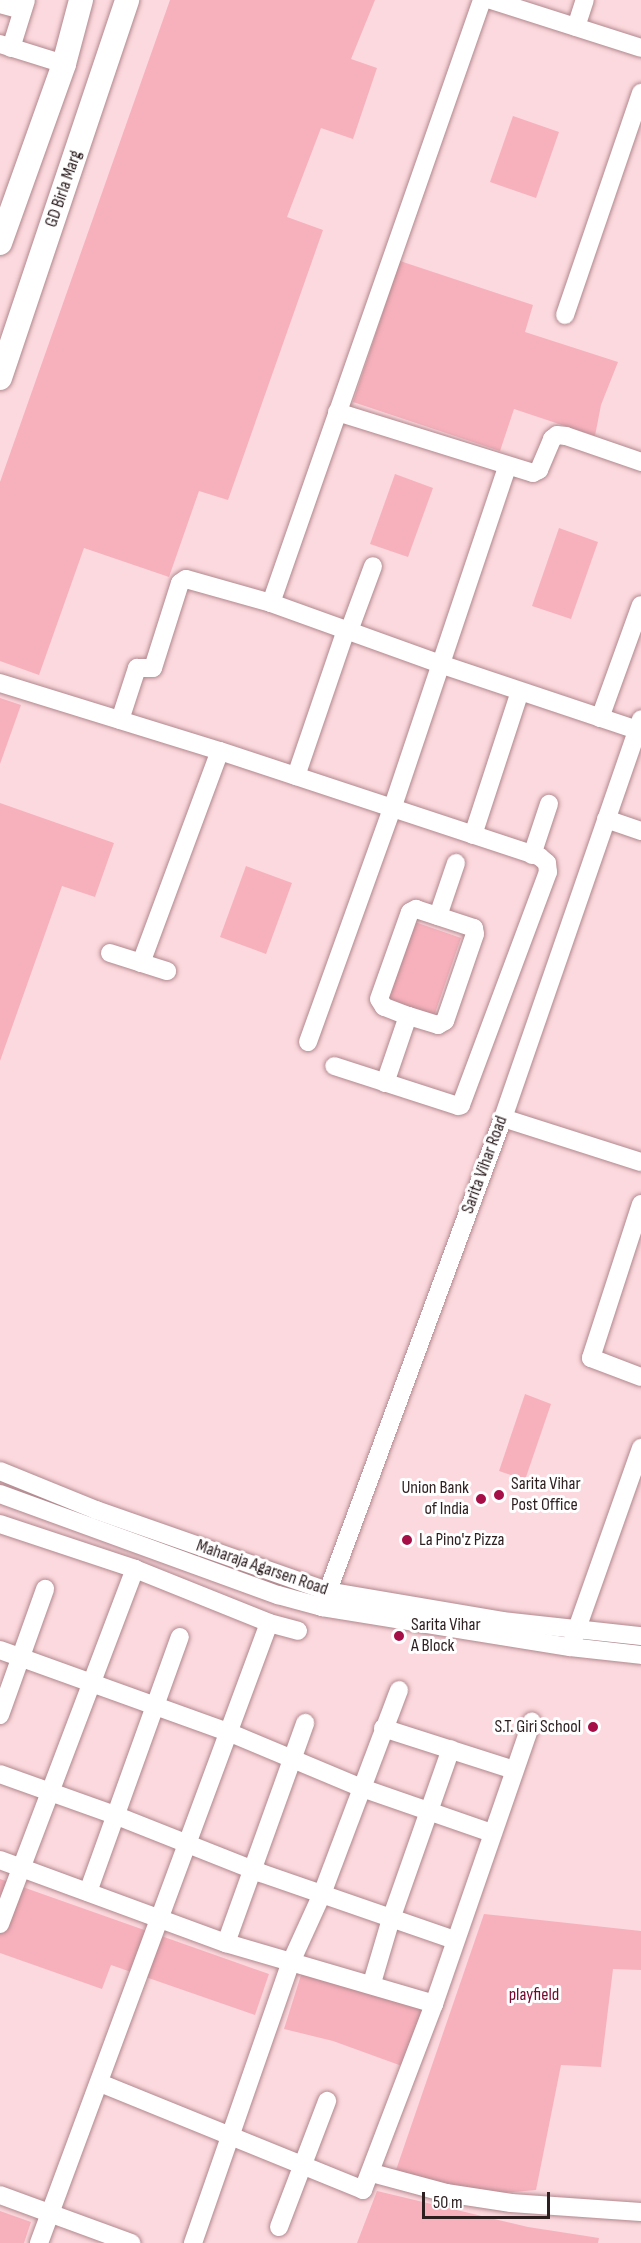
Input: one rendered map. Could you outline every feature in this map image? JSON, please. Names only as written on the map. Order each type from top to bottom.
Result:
[{"type":"main road","points":[[0,243],[64,64],[81,0]]},
{"type":"main road","name":"GD Birla Marg","points":[[0,378],[128,0]]},
{"type":"main road","points":[[0,336],[16,288],[41,256]]},
{"type":"street","points":[[271,603],[482,0]]},
{"type":"street","points":[[491,0],[641,48]]},
{"type":"street","points":[[576,27],[585,0]]},
{"type":"street","points":[[0,4],[24,5],[6,46],[64,64]]},
{"type":"street","points":[[565,315],[641,93]]},
{"type":"street","points":[[337,412],[507,467],[533,473],[539,470],[552,439],[557,435],[566,436],[641,462]]},
{"type":"street","points":[[308,1042],[392,809],[507,467]]},
{"type":"street","points":[[296,776],[373,566]]},
{"type":"street","points":[[120,720],[137,668],[153,668],[183,580],[192,579],[271,603],[440,664],[600,718],[639,725]]},
{"type":"street","points":[[600,718],[641,605]]},
{"type":"street","points":[[0,683],[296,776],[532,855],[547,863],[548,872],[464,1102],[458,1106],[334,1066]]},
{"type":"street","points":[[473,836],[520,691]]},
{"type":"street","name":"Sarita Vihar Road","points":[[324,1599],[503,1118],[639,725]]},
{"type":"street","points":[[141,963],[220,751]]},
{"type":"street","points":[[532,855],[549,804]]},
{"type":"street","points":[[606,819],[641,831]]},
{"type":"street","points":[[438,916],[456,863]]},
{"type":"street","points":[[416,909],[474,928],[476,934],[445,1021],[438,1025],[408,1016],[384,1007],[381,1004],[380,995],[410,912],[416,909]]},
{"type":"street","points":[[110,953],[167,971]]},
{"type":"street","points":[[385,1083],[408,1016]]},
{"type":"street","points":[[503,1118],[641,1162]]},
{"type":"street","points":[[641,1204],[591,1358],[641,1377]]},
{"type":"street","points":[[570,1647],[641,1448]]},
{"type":"street","name":"Maharaja Agarsen Road","points":[[2,1477],[96,1510],[324,1599],[570,1647],[641,1655]]},
{"type":"street","name":"Maharaja Agarsen Road","points":[[0,1494],[278,1595],[641,1636]]},
{"type":"street","points":[[0,1524],[135,1569],[269,1623],[298,1631]]},
{"type":"street","points":[[0,1924],[135,1569]]},
{"type":"street","points":[[0,1714],[45,1589]]},
{"type":"street","points":[[39,2243],[269,1623]]},
{"type":"street","points":[[88,1892],[180,1637]]},
{"type":"street","points":[[0,1650],[92,1685],[157,1705],[362,1788],[492,1833]]},
{"type":"street","points":[[193,2243],[291,1962],[322,1894],[399,1690]]},
{"type":"street","points":[[100,2083],[363,2190],[372,2173],[434,2004],[454,1940],[532,1721]]},
{"type":"street","points":[[226,1943],[305,1724]]},
{"type":"street","points":[[383,1728],[514,1770]]},
{"type":"street","points":[[372,1983],[391,1919],[451,1749]]},
{"type":"street","points":[[0,1774],[117,1816],[252,1869],[454,1940]]},
{"type":"street","points":[[0,1860],[226,1943],[372,1983],[434,2004]]},
{"type":"street","points":[[279,2227],[327,2101]]},
{"type":"street","points":[[372,2173],[446,2193],[511,2203],[641,2212]]},
{"type":"street","points":[[0,2195],[131,2243]]},
{"type":"green space","points":[[170,0],[375,0],[351,59],[377,68],[353,139],[321,128],[287,217],[323,230],[228,500],[199,491],[169,577],[84,548],[39,675],[0,661],[0,482]]},
{"type":"green space","points":[[513,116],[559,132],[536,198],[490,182]]},
{"type":"green space","points":[[400,261],[533,305],[525,332],[618,362],[601,405],[595,436],[514,409],[500,451],[353,402]]},
{"type":"green space","points":[[395,474],[433,488],[408,557],[370,544]]},
{"type":"green space","points":[[559,528],[598,542],[571,619],[532,606]]},
{"type":"green space","points":[[0,698],[21,705],[0,764]]},
{"type":"green space","points":[[0,803],[114,843],[95,897],[62,886],[0,1061]]},
{"type":"green space","points":[[246,866],[292,883],[266,954],[220,937]]},
{"type":"green space","points":[[415,922],[461,938],[434,1016],[388,1000]]},
{"type":"green space","points":[[525,1394],[551,1404],[525,1480],[499,1471]]},
{"type":"green space","points":[[0,1879],[269,1974],[255,2015],[111,1965],[102,1989],[0,1953]]},
{"type":"green space","name":"playfield","points":[[484,1914],[641,1931],[641,1970],[613,1969],[601,2067],[561,2065],[536,2190],[491,2194],[418,2178],[396,2170]]},
{"type":"green space","points":[[302,1972],[424,2009],[402,2066],[333,2041],[284,2029]]},
{"type":"green space","points":[[377,2191],[528,2227],[599,2238],[598,2243],[357,2243]]},
{"type":"green space","points":[[0,2211],[31,2222],[24,2243],[0,2243]]},
{"type":"place","name":"Sarita Vihar Post Office","points":[[499,1495]]},
{"type":"place","name":"Union Bank of India","points":[[481,1499]]},
{"type":"place","name":"La Pino'z Pizza","points":[[407,1540]]},
{"type":"place","name":"Sarita Vihar A Block","points":[[399,1636]]},
{"type":"place","name":"S.T. Giri School","points":[[593,1727]]}]
